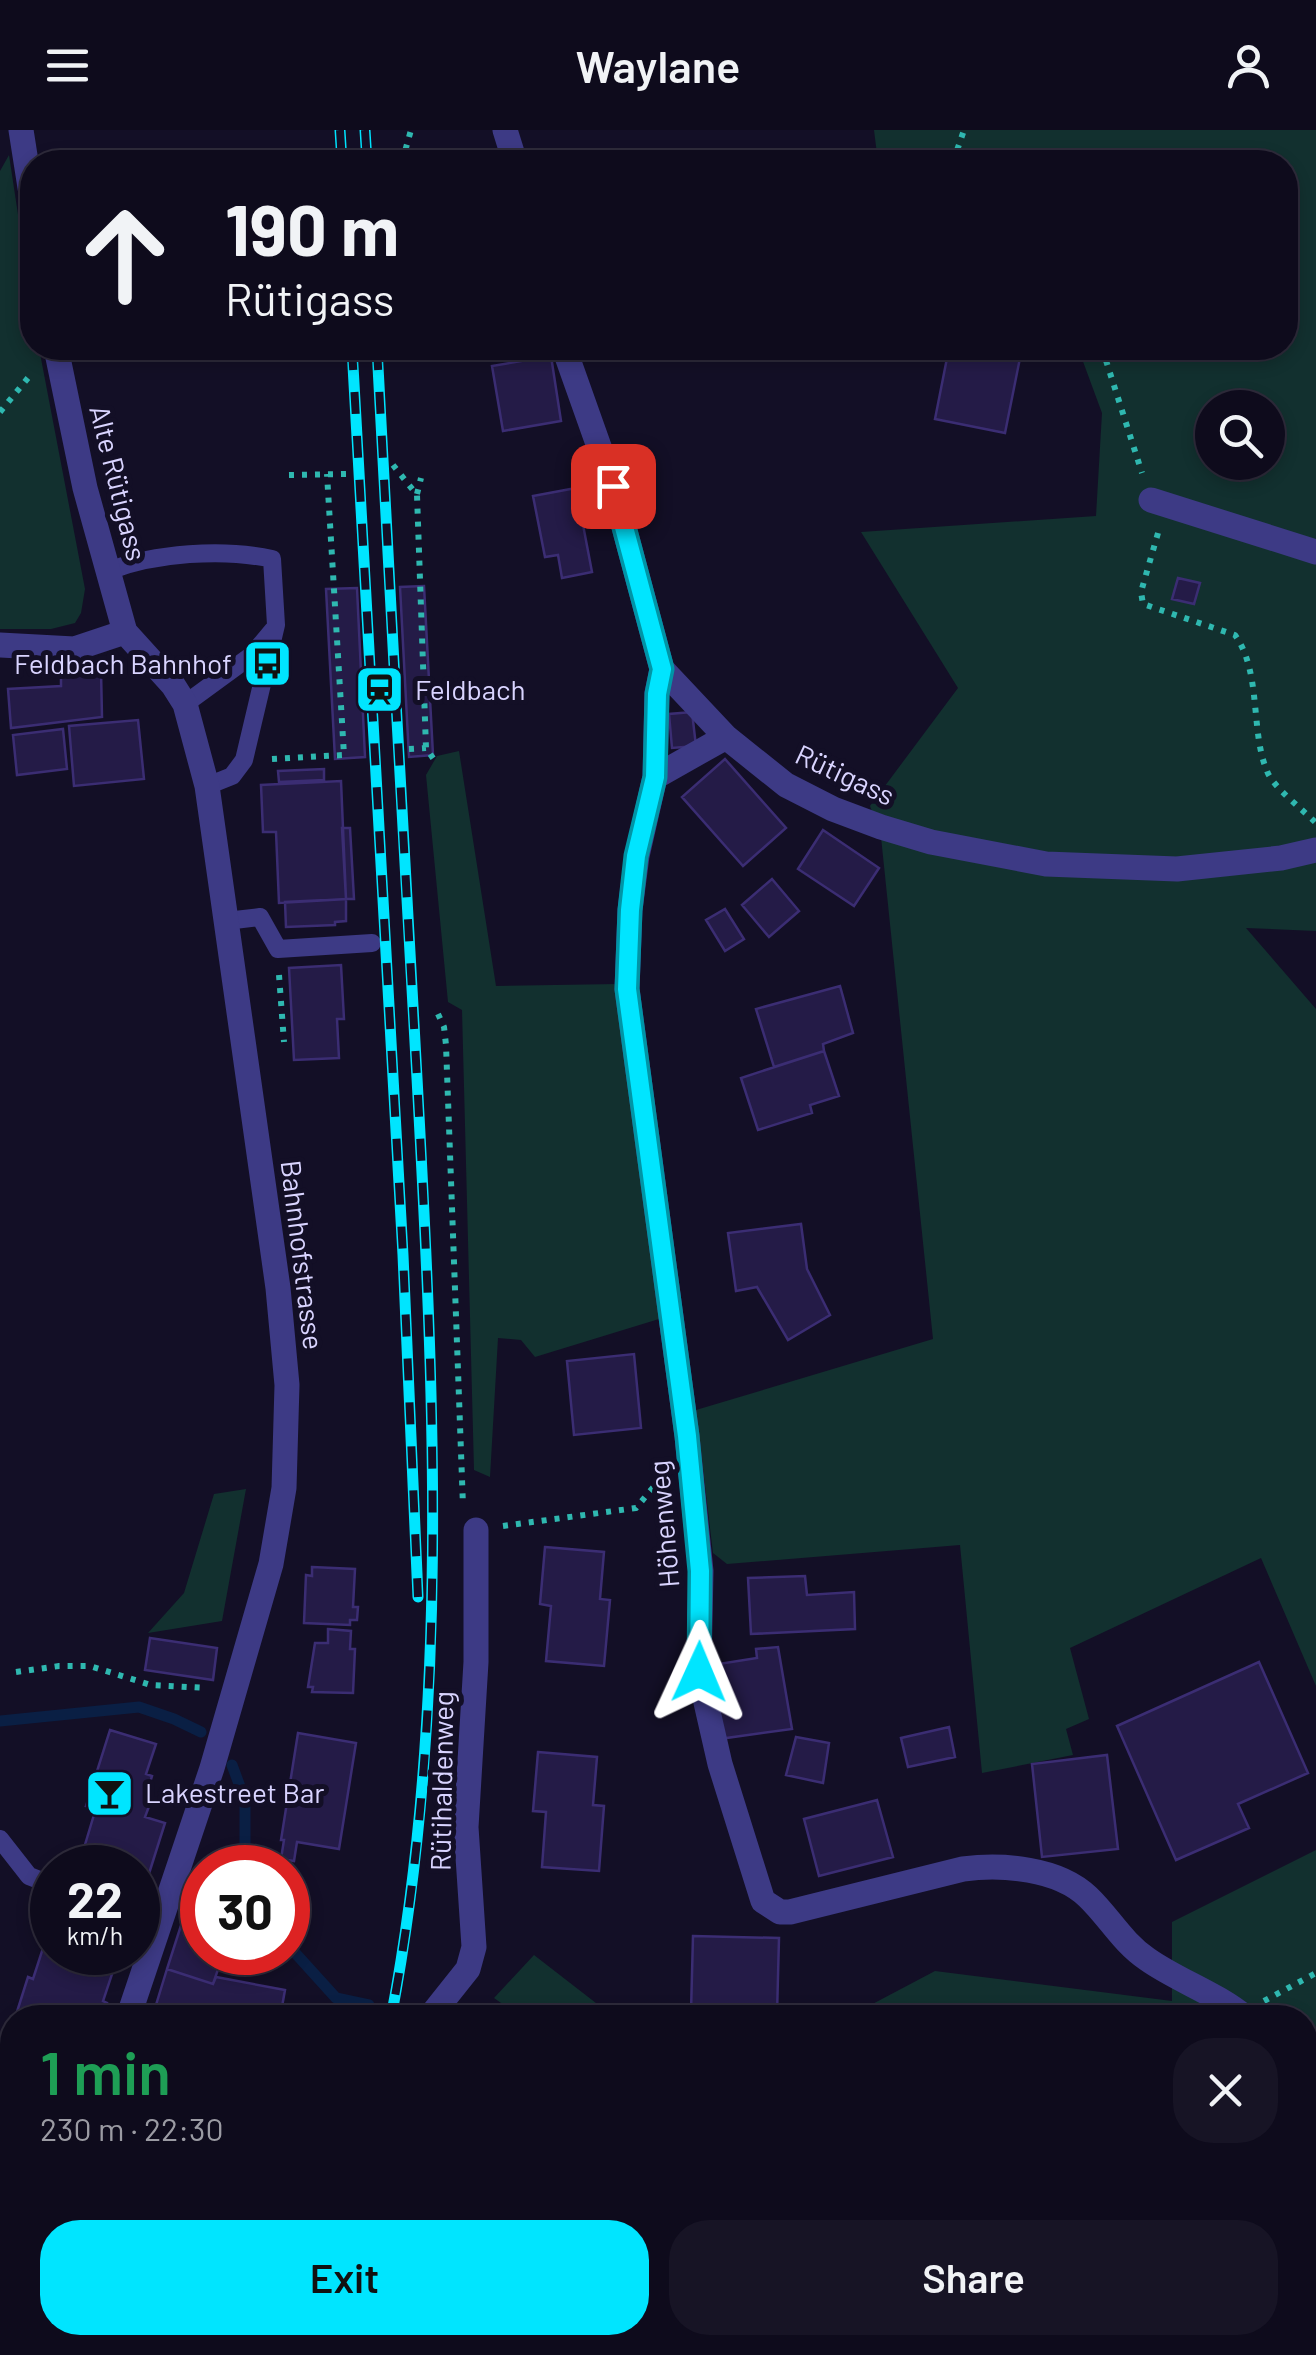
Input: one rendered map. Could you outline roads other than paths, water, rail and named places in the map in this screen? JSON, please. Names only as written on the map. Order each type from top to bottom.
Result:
[{"type":"street","name":"Alte Rütigass","points":[[50,360],[125,632]]},
{"type":"street","name":"Rütigass","points":[[568,360],[613,486],[662,669],[726,737],[786,785],[834,809],[932,842],[1046,864],[1177,870],[1316,850]]},
{"type":"street","points":[[1151,500],[1316,552]]},
{"type":"street","points":[[0,645],[74,649],[125,632]]},
{"type":"street","name":"Bahnhofstrasse","points":[[125,632],[166,677],[184,704],[207,786],[278,1288],[287,1385],[284,1488],[271,1564],[212,1768],[160,1889]]},
{"type":"street","name":"Höhenweg","points":[[662,669],[657,694],[655,777],[636,856],[630,910],[627,989],[687,1436],[700,1571],[699,1672],[720,1764],[763,1901],[776,1910],[790,1912],[976,1868],[1050,1876],[1088,1896],[1143,1956],[1237,2005]]},
{"type":"street","points":[[655,777],[726,737]]},
{"type":"street","name":"Rütihaldenweg","points":[[439,2005],[468,1969],[474,1947],[466,1809],[476,1662],[476,1530]]},
{"type":"street","name":"Bahnhofstrasse","points":[[131,2005],[137,1975]]},
{"type":"lane","points":[[108,571],[154,558],[249,554],[272,559],[276,625],[244,760],[232,776],[207,786]]},
{"type":"lane","points":[[184,704],[252,656],[276,625]]},
{"type":"lane","points":[[226,921],[260,917],[278,949],[372,943]]},
{"type":"lane","points":[[0,1839],[30,1876]]},
{"type":"waterway","name":"Feldbach","points":[[0,1721],[139,1707],[201,1732]]},
{"type":"waterway","name":"Feldbach","points":[[232,1765],[245,1800],[245,1845]]},
{"type":"waterway","name":"Feldbach","points":[[310,1969],[336,1998],[369,2005]]},
{"type":"railway","points":[[340,130],[341,150]]},
{"type":"railway","points":[[365,130],[366,150]]},
{"type":"railway","points":[[353,360],[403,1255],[418,1597]]},
{"type":"railway","points":[[378,360],[432,1431],[430,1667],[410,1901],[393,2005]]},
{"type":"place","name":"Feldbach Bahnhof","points":[[267,664]]},
{"type":"place","name":"Feldbach","points":[[380,690]]},
{"type":"place","name":"Lakestreet Bar","points":[[110,1793]]}]
